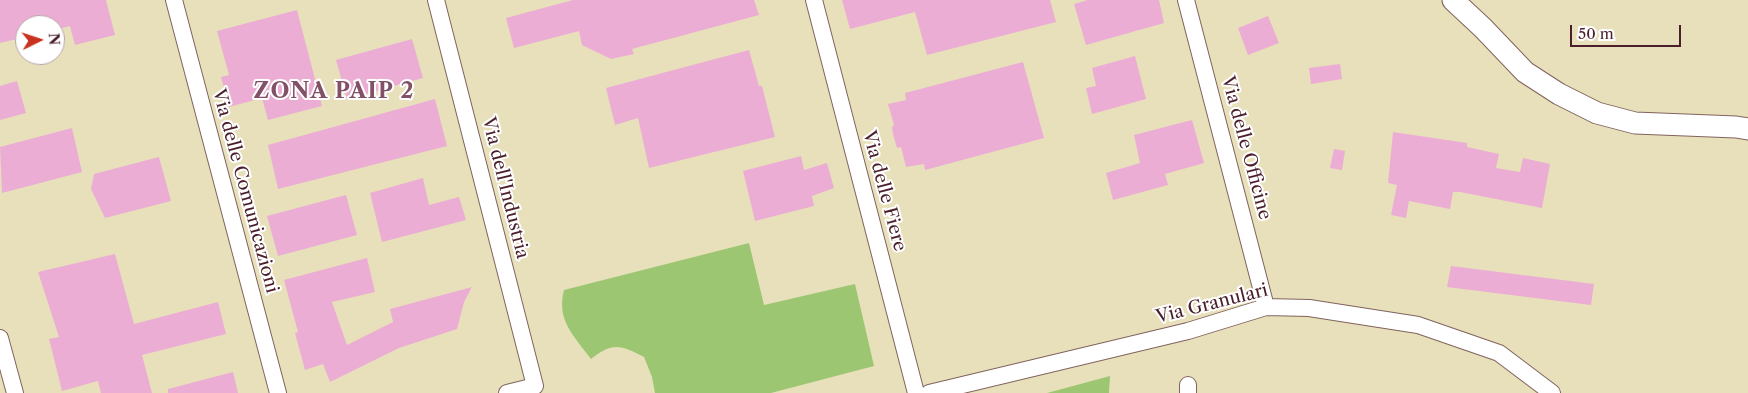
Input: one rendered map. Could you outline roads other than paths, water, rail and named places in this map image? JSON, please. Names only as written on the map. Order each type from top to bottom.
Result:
[{"type":"main road","points":[[1453,0],[1525,72],[1559,94],[1597,113],[1635,123],[1748,129]]},
{"type":"street","name":"Via delle Comunicazioni","points":[[174,0],[278,393]]},
{"type":"street","name":"Via dell'Industria","points":[[436,0],[535,386],[508,393]]},
{"type":"street","name":"Via delle Fiere","points":[[814,0],[916,393]]},
{"type":"street","name":"Via delle Officine","points":[[1186,0],[1266,307]]},
{"type":"street","name":"Via Granulari","points":[[929,393],[1188,331],[1266,307],[1309,308],[1418,325],[1499,353],[1552,393]]},
{"type":"street","points":[[0,338],[15,393]]},
{"type":"district","name":"ZONA PAIP 2","points":[[334,92]]}]
